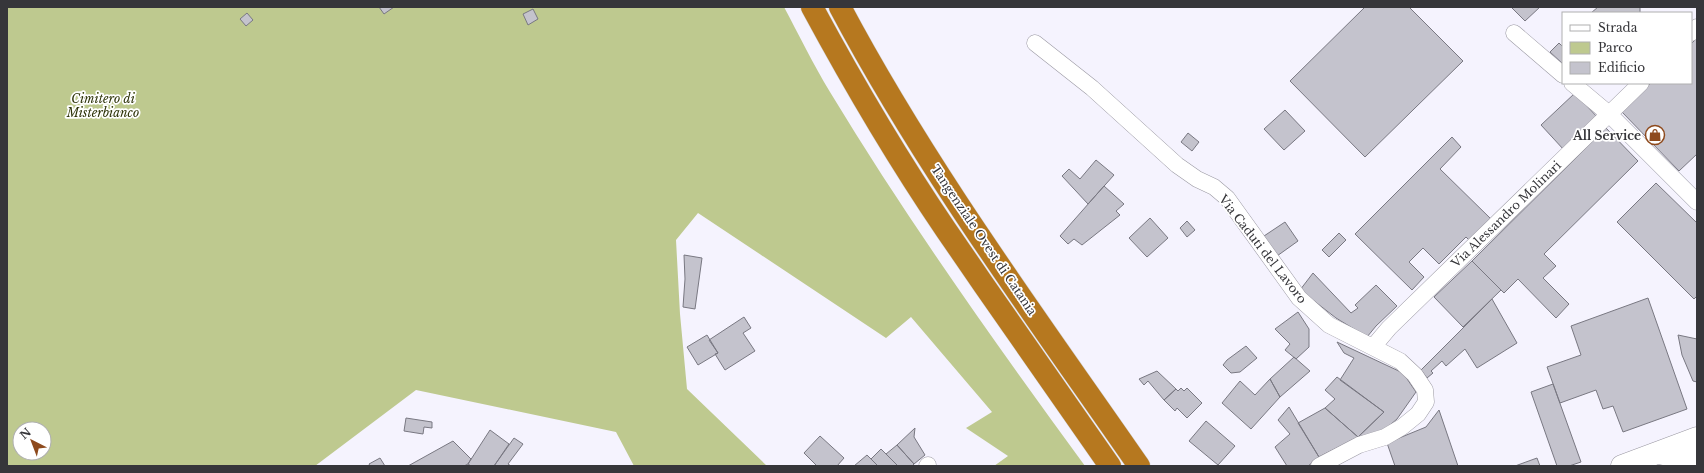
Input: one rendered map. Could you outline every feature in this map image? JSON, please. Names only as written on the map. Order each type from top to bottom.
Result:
[{"type":"highway","name":"Tangenziale Ovest di Catania","points":[[812,7],[886,136],[945,229],[1110,466]]},
{"type":"highway","name":"Tangenziale Ovest di Catania","points":[[840,7],[862,48],[908,125],[965,214],[1139,466]]},
{"type":"main road","points":[[1622,466],[1697,438]]},
{"type":"main road","points":[[1659,453],[1697,461]]},
{"type":"street","points":[[1514,33],[1562,74]]},
{"type":"street","name":"Via Caduti del Lavoro","points":[[1035,42],[1092,88],[1177,165],[1197,179],[1214,187],[1227,198],[1299,298],[1329,326],[1400,361],[1415,375],[1425,390],[1426,402],[1418,414],[1402,427],[1385,437],[1359,445],[1319,466]]},
{"type":"street","points":[[1573,84],[1609,114],[1697,202]]},
{"type":"street","name":"Via Alessandro Molinari","points":[[1373,347],[1389,328],[1640,84]]},
{"type":"green space","name":"Cimitero di Misterbianco","points":[[7,7],[784,7],[824,81],[890,188],[953,282],[1085,466],[994,466],[1008,456],[966,428],[992,412],[911,317],[886,338],[698,213],[676,240],[680,314],[687,389],[767,466],[634,466],[616,432],[416,390],[315,466],[7,466]]},
{"type":"building","points":[[379,7],[394,7],[384,14]]},
{"type":"building","points":[[1365,7],[1409,7],[1463,61],[1365,157],[1290,81]]},
{"type":"building","points":[[1511,7],[1540,7],[1525,21]]},
{"type":"building","points":[[1598,7],[1640,7],[1640,12],[1592,12]]},
{"type":"building","points":[[533,9],[538,19],[528,25],[523,14]]},
{"type":"building","points":[[247,13],[253,20],[246,26],[240,19]]},
{"type":"building","points":[[1697,38],[1697,154],[1679,171],[1621,111],[1650,84],[1692,84],[1692,43]]},
{"type":"building","points":[[1559,43],[1562,46],[1562,63],[1550,52]]},
{"type":"building","points":[[1575,93],[1598,118],[1564,150],[1541,125]]},
{"type":"building","points":[[1285,110],[1305,131],[1284,150],[1264,129]]},
{"type":"building","points":[[1606,128],[1638,161],[1544,254],[1556,266],[1543,278],[1569,304],[1556,318],[1518,279],[1504,293],[1472,261]]},
{"type":"building","points":[[1188,133],[1199,142],[1192,151],[1181,142]]},
{"type":"building","points":[[1452,137],[1461,147],[1440,169],[1491,219],[1470,241],[1466,237],[1439,264],[1423,248],[1409,262],[1424,277],[1412,290],[1355,234]]},
{"type":"building","points":[[1096,160],[1114,175],[1088,204],[1062,176],[1069,169],[1080,179]]},
{"type":"building","points":[[1656,183],[1697,223],[1697,296],[1694,299],[1617,222]]},
{"type":"building","points":[[1104,186],[1124,204],[1116,211],[1120,215],[1082,245],[1074,239],[1068,244],[1060,236]]},
{"type":"building","points":[[1150,218],[1168,238],[1147,257],[1129,238]]},
{"type":"building","points":[[1187,221],[1195,230],[1187,237],[1180,228]]},
{"type":"building","points":[[1285,222],[1298,241],[1277,256],[1264,236]]},
{"type":"building","points":[[1339,233],[1346,240],[1329,257],[1322,250]]},
{"type":"building","points":[[684,255],[702,258],[695,309],[683,307],[685,279]]},
{"type":"building","points":[[1472,261],[1501,290],[1463,327],[1434,297]]},
{"type":"building","points":[[1313,273],[1351,313],[1358,308],[1355,305],[1376,285],[1397,306],[1367,337],[1336,318],[1300,290]]},
{"type":"building","points":[[1648,298],[1687,409],[1623,432],[1613,406],[1603,409],[1596,390],[1560,403],[1547,367],[1581,355],[1571,326]]},
{"type":"building","points":[[1492,299],[1517,343],[1477,368],[1465,349],[1446,366],[1442,361],[1431,371],[1433,373],[1427,378],[1421,370]]},
{"type":"building","points":[[1298,312],[1309,329],[1309,347],[1296,359],[1285,350],[1290,344],[1275,329]]},
{"type":"building","points":[[744,317],[751,328],[743,333],[755,351],[725,370],[715,354],[718,353],[709,340]]},
{"type":"building","points":[[707,335],[718,353],[698,365],[687,347]]},
{"type":"building","points":[[1678,335],[1697,339],[1697,382],[1693,381],[1682,355]]},
{"type":"building","points":[[1337,342],[1403,373],[1416,392],[1397,419],[1383,431],[1358,437],[1384,412],[1340,380],[1354,358],[1344,353]]},
{"type":"building","points":[[1246,346],[1257,358],[1240,372],[1231,373],[1223,365],[1227,360]]},
{"type":"building","points":[[1294,357],[1310,371],[1280,397],[1270,379]]},
{"type":"building","points":[[1157,371],[1176,389],[1164,400],[1148,381],[1144,385],[1139,379]]},
{"type":"building","points":[[1337,377],[1384,412],[1358,437],[1325,408],[1335,399],[1325,390]]},
{"type":"building","points":[[1270,379],[1280,397],[1251,429],[1222,403],[1240,381],[1255,395]]},
{"type":"building","points":[[1553,384],[1581,462],[1569,466],[1557,466],[1531,392]]},
{"type":"building","points":[[1181,388],[1184,391],[1187,388],[1202,403],[1187,418],[1177,408],[1175,411],[1164,400],[1176,389],[1178,391]]},
{"type":"building","points":[[1289,407],[1319,457],[1308,466],[1287,466],[1275,447],[1290,434],[1278,420]]},
{"type":"building","points":[[1325,408],[1358,437],[1319,457],[1298,423]]},
{"type":"building","points":[[1439,410],[1458,466],[1395,466],[1387,443],[1426,427]]},
{"type":"building","points":[[406,418],[432,422],[432,428],[424,427],[423,434],[404,431]]},
{"type":"building","points":[[1206,421],[1235,446],[1218,465],[1189,441]]},
{"type":"building","points":[[915,428],[914,437],[925,455],[914,464],[897,445]]},
{"type":"building","points":[[490,430],[509,444],[494,466],[471,466],[468,464]]},
{"type":"building","points":[[820,436],[844,458],[837,466],[817,466],[804,453]]},
{"type":"building","points":[[514,438],[523,444],[508,464],[511,466],[494,466]]},
{"type":"building","points":[[453,441],[471,459],[468,464],[464,466],[408,466]]},
{"type":"building","points":[[897,445],[914,464],[912,466],[898,466],[886,454]]},
{"type":"building","points":[[881,449],[898,466],[878,466],[871,459]]},
{"type":"building","points":[[867,455],[878,466],[854,466]]},
{"type":"building","points":[[380,458],[385,466],[370,466],[369,464]]},
{"type":"building","points":[[1537,458],[1540,466],[1515,466]]},
{"type":"place","name":"All Service","points":[[1655,135]]}]
